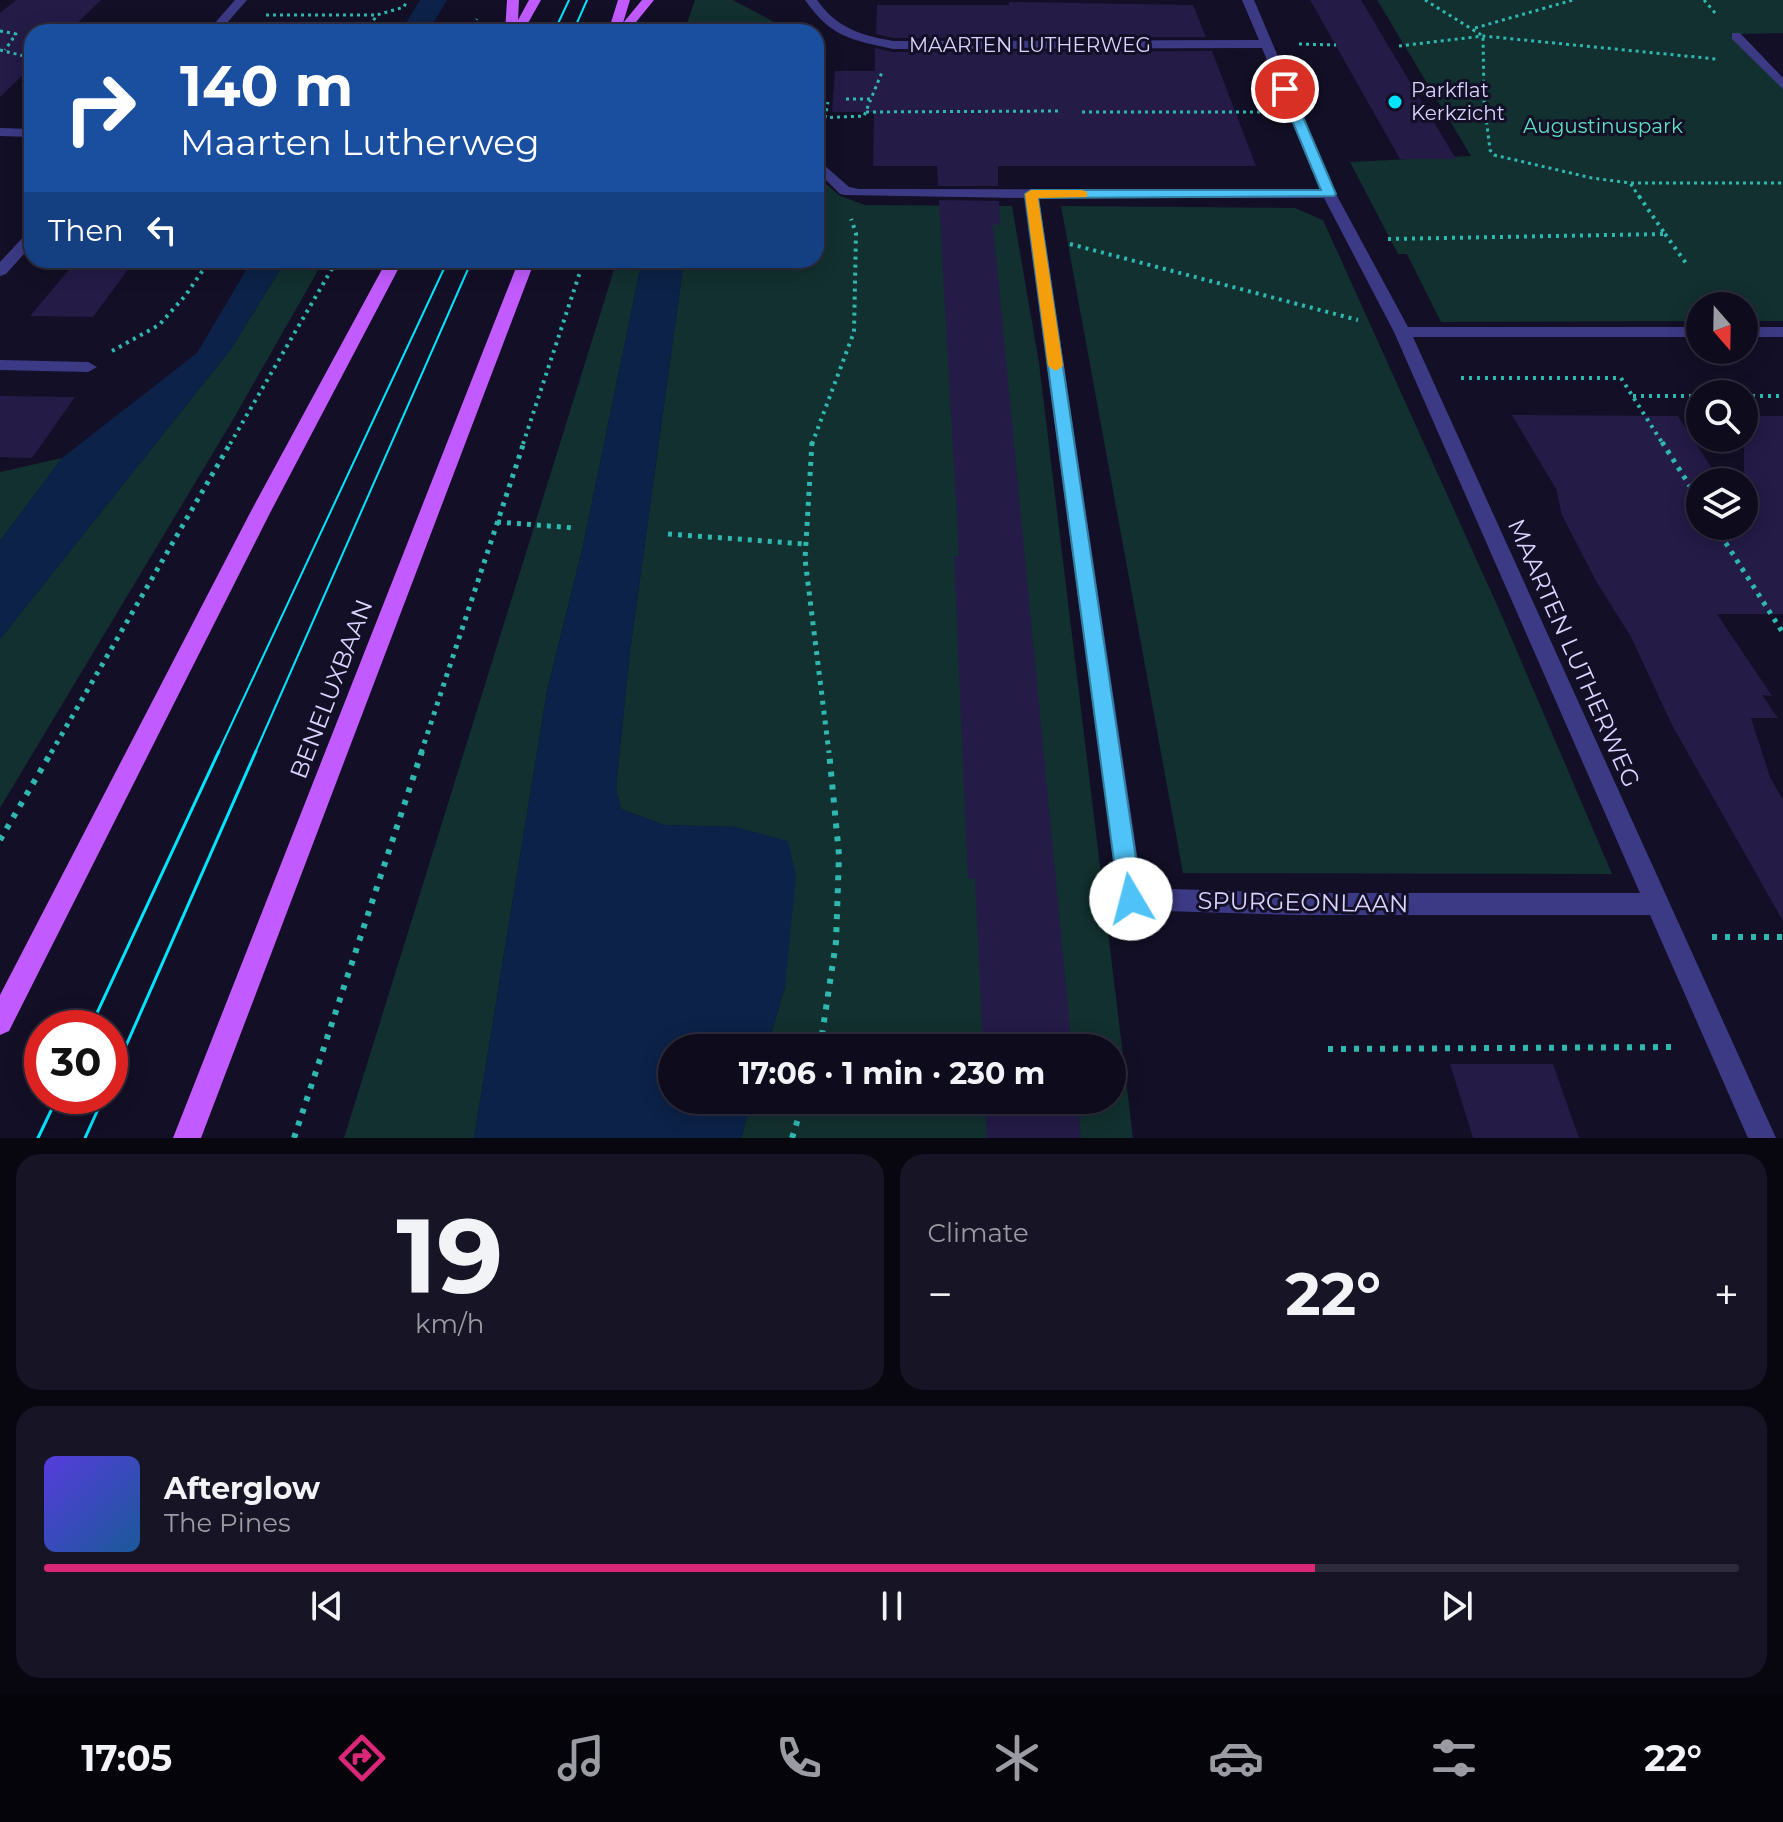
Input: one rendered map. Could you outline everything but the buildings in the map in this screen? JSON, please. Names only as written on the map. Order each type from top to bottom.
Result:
[{"type":"main road","points":[[512,24],[513,0]]},
{"type":"main road","points":[[522,24],[535,0]]},
{"type":"main road","points":[[616,24],[624,0]]},
{"type":"main road","points":[[628,24],[648,0]]},
{"type":"main road","points":[[0,1022],[260,513],[391,268]]},
{"type":"main road","name":"BENELUXBAAN","points":[[187,1138],[524,268]]},
{"type":"street","points":[[220,24],[241,0]]},
{"type":"street","name":"MAARTEN LUTHERWEG","points":[[811,0],[827,25],[856,37],[893,45],[1266,44]]},
{"type":"street","name":"MAARTEN LUTHERWEG","points":[[1248,0],[1329,194],[1402,332],[1762,1138]]},
{"type":"street","points":[[1736,36],[1783,85]]},
{"type":"street","points":[[0,132],[24,133]]},
{"type":"street","points":[[824,170],[845,191],[859,193],[1329,194]]},
{"type":"street","name":"SPURGEONLAAN","points":[[1031,194],[1131,899],[1297,904],[1659,904]]},
{"type":"street","points":[[0,271],[24,245]]},
{"type":"street","points":[[1402,332],[1686,332]]},
{"type":"street","points":[[1776,332],[1783,349]]},
{"type":"street","points":[[0,365],[88,367]]},
{"type":"path","points":[[229,14],[377,15],[404,7],[407,0]]},
{"type":"path","points":[[1425,0],[1483,36],[1484,101],[1490,150],[1494,155],[1592,178],[1630,183],[1783,183]]},
{"type":"path","points":[[1474,28],[1573,0]]},
{"type":"path","points":[[371,24],[377,15]]},
{"type":"path","points":[[0,31],[16,34],[2,50],[24,56]]},
{"type":"path","points":[[1399,46],[1483,36],[1763,64]]},
{"type":"path","points":[[828,102],[825,118],[864,116],[893,45]]},
{"type":"path","points":[[846,99],[871,99]]},
{"type":"path","points":[[866,112],[1058,111]]},
{"type":"path","points":[[1082,112],[1295,111]]},
{"type":"path","points":[[1630,183],[1688,266]]},
{"type":"path","points":[[822,1034],[836,942],[839,855],[806,544],[813,437],[854,332],[856,233],[851,218],[851,203],[859,193]]},
{"type":"path","points":[[1351,240],[1665,234]]},
{"type":"path","points":[[1037,235],[1402,332]]},
{"type":"path","points":[[88,367],[159,325],[204,268]]},
{"type":"path","points":[[0,840],[332,268]]},
{"type":"path","points":[[294,1138],[581,268]]},
{"type":"path","points":[[1422,377],[1621,378],[1686,480]]},
{"type":"path","points":[[1632,396],[1686,396]]},
{"type":"path","points":[[1758,396],[1783,396]]},
{"type":"path","points":[[497,522],[575,528]]},
{"type":"path","points":[[668,534],[806,544]]},
{"type":"path","points":[[1724,540],[1783,633]]},
{"type":"path","points":[[1673,937],[1783,937]]},
{"type":"path","points":[[1328,1049],[1721,1047]]},
{"type":"path","points":[[792,1138],[800,1114]]},
{"type":"green space","points":[[695,0],[733,0],[778,24],[687,24]]},
{"type":"green space","name":"Augustinuspark","points":[[1377,0],[1783,0],[1783,33],[1740,34],[1783,86],[1783,321],[1758,321],[1758,292],[1686,292],[1686,321],[1441,322],[1407,254],[1398,254],[1350,162],[1471,156]]},
{"type":"green space","points":[[824,182],[840,196],[865,205],[1012,206],[1039,363],[1120,1034],[771,1034],[785,987],[736,827],[664,825],[621,809],[616,788],[630,651],[683,268],[824,268]]},
{"type":"green space","points":[[1061,206],[1295,208],[1323,220],[1502,616],[1612,874],[1183,873]]},
{"type":"green space","points":[[281,268],[319,268],[231,423],[0,808],[0,639],[231,349]]},
{"type":"green space","points":[[615,268],[640,268],[583,546],[547,691],[474,1138],[344,1138]]},
{"type":"green space","points":[[62,458],[0,541],[0,472]]},
{"type":"green space","points":[[1126,1080],[1133,1138],[741,1138],[748,1114],[1126,1114]]},
{"type":"water","points":[[420,0],[447,0],[433,24],[405,24]]},
{"type":"water","points":[[247,268],[281,268],[231,349],[0,639],[0,541],[62,458],[197,353]]},
{"type":"water","points":[[640,268],[683,268],[630,651],[616,788],[621,809],[664,825],[736,827],[788,841],[796,876],[785,987],[771,1034],[658,1034],[658,1114],[748,1114],[741,1138],[474,1138],[547,691],[583,546]]},
{"type":"tram line","points":[[558,24],[569,0]]},
{"type":"tram line","points":[[576,24],[587,0]]},
{"type":"tram line","points":[[218,753],[444,268]]},
{"type":"tram line","points":[[255,753],[468,268]]},
{"type":"tram line","points":[[98,1010],[219,751]]},
{"type":"tram line","points":[[128,1041],[256,751]]},
{"type":"tram line","points":[[38,1138],[49,1114]]},
{"type":"tram line","points":[[85,1138],[96,1114]]},
{"type":"slow traffic","points":[[1056,366],[1031,194],[1082,194]]},
{"type":"place","name":"Parkflat Kerkzicht","points":[[1395,102]]},
{"type":"route","points":[[1131,899],[1031,194],[1329,194],[1285,89]]}]
